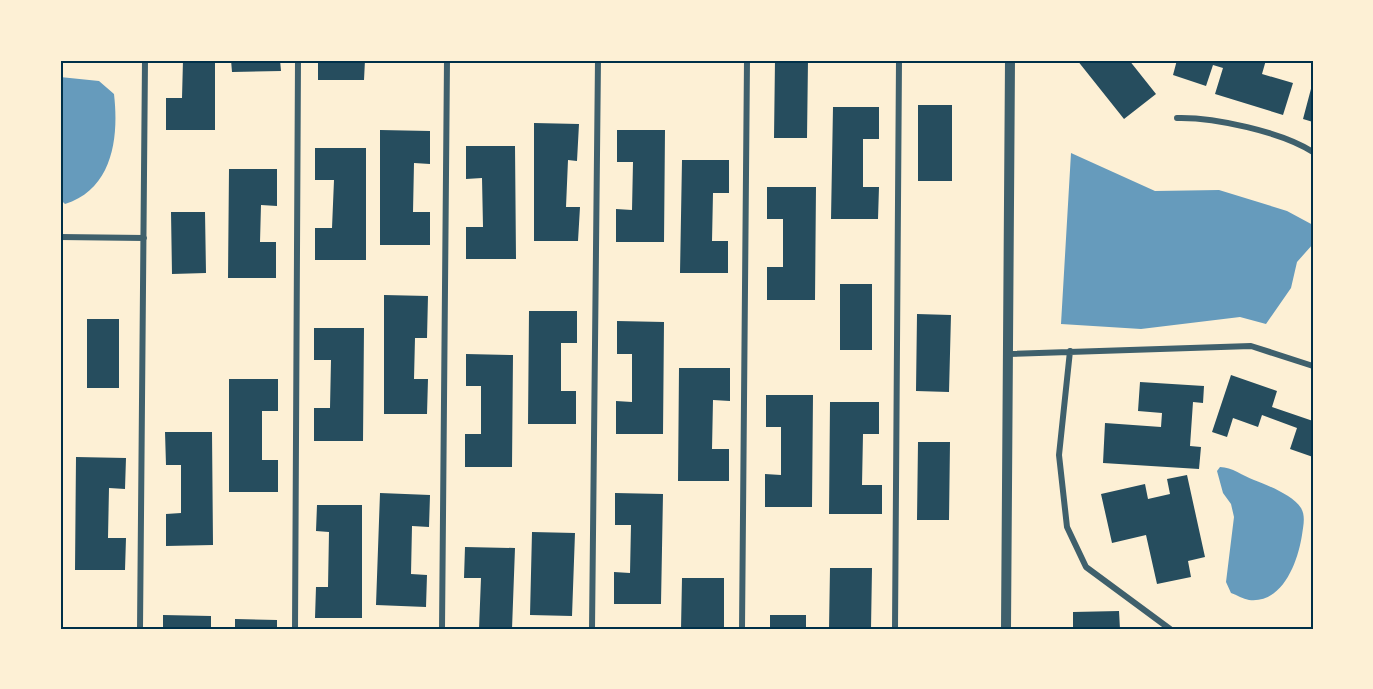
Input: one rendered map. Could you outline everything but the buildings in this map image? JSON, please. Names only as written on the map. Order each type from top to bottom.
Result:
[{"type":"street","points":[[140,629],[145,60]]},
{"type":"street","points":[[295,629],[298,60]]},
{"type":"street","points":[[442,629],[447,60]]},
{"type":"street","points":[[592,629],[598,60]]},
{"type":"street","points":[[742,629],[747,60]]},
{"type":"street","points":[[895,629],[899,60]]},
{"type":"street","points":[[1006,629],[1010,60]]},
{"type":"street","points":[[1177,118],[1203,117],[1298,142],[1313,152]]},
{"type":"street","points":[[60,237],[144,238]]},
{"type":"street","points":[[1007,354],[1251,346],[1312,365]]},
{"type":"street","points":[[1070,351],[1059,455],[1067,527],[1086,567],[1170,629]]},
{"type":"water","points":[[60,77],[99,81],[114,94],[115,110],[113,144],[103,174],[94,187],[81,197],[65,204],[60,199]]},
{"type":"water","points":[[1071,153],[1155,191],[1219,190],[1287,211],[1313,225],[1313,244],[1297,262],[1291,288],[1266,324],[1240,317],[1141,329],[1061,324]]},
{"type":"water","points":[[1220,467],[1233,470],[1279,491],[1297,503],[1303,511],[1304,522],[1297,557],[1287,579],[1271,595],[1261,599],[1244,599],[1231,593],[1226,582],[1234,517],[1231,504],[1223,493],[1217,471]]}]
